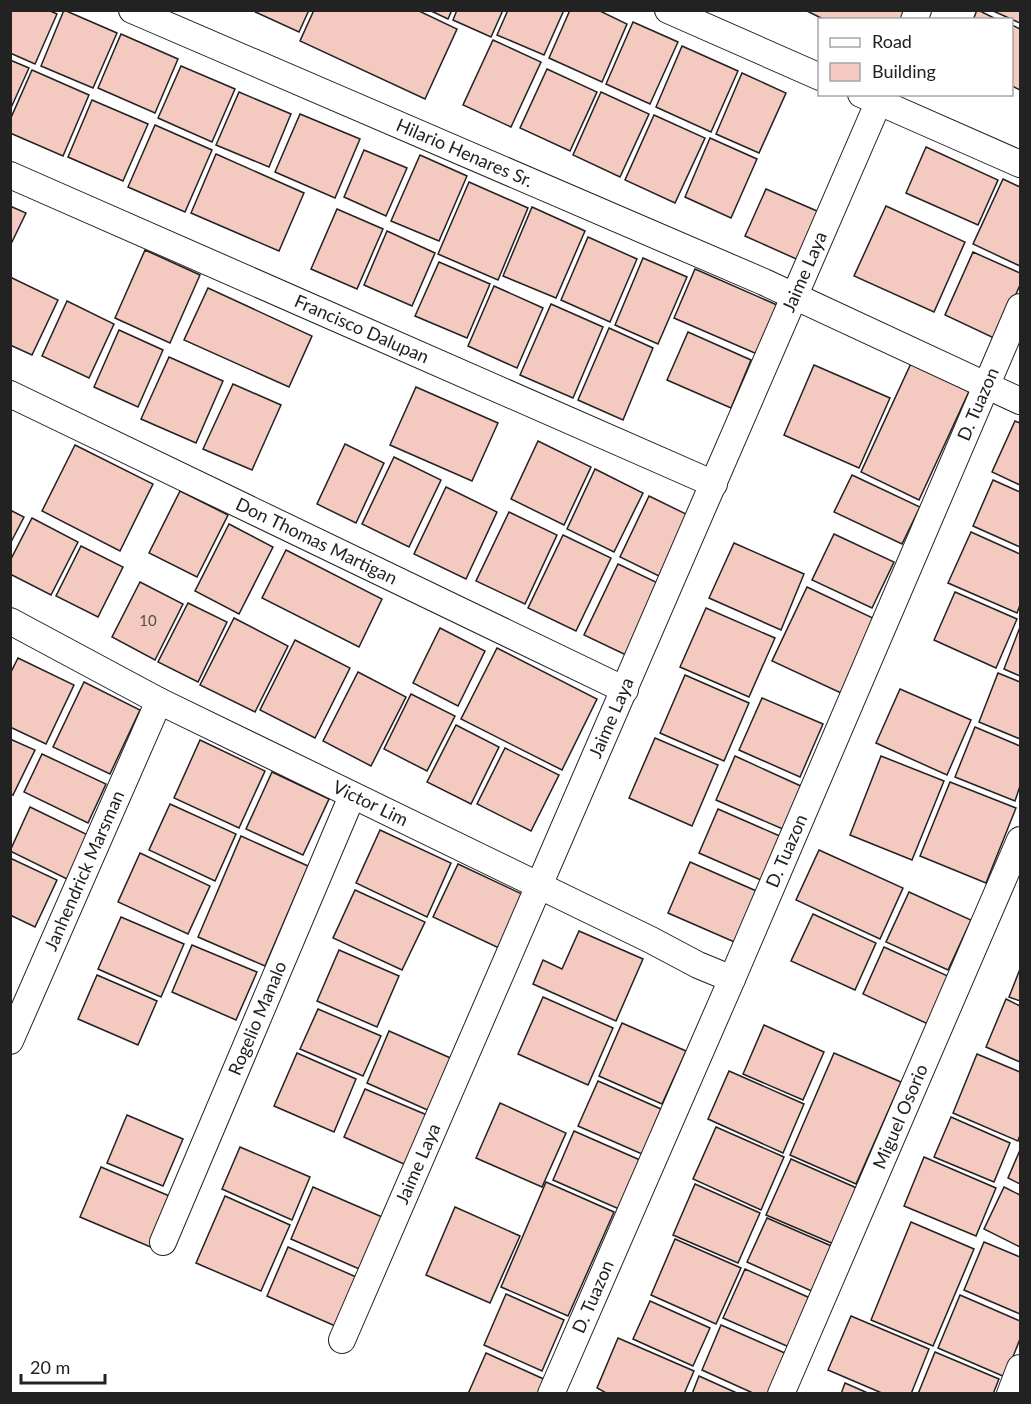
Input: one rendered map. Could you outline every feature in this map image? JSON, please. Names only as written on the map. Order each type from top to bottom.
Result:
[{"type":"street","name":"Hilario Henares Sr.","points":[[132,10],[742,273],[1020,401]]},
{"type":"street","points":[[681,13],[818,77]]},
{"type":"street","name":"Jaime Laya","points":[[342,1340],[714,484],[794,297],[874,97]]},
{"type":"street","points":[[874,97],[1020,164]]},
{"type":"street","name":"Francisco Dalupan","points":[[10,175],[714,484]]},
{"type":"street","name":"D. Tuazon","points":[[551,1394],[1020,307]]},
{"type":"street","name":"Don Thomas Martigan","points":[[10,394],[625,690]]},
{"type":"street","name":"Victor Lim","points":[[10,621],[159,701],[698,965],[732,979]]},
{"type":"street","name":"Janhendrick Marsman","points":[[10,1041],[159,701]]},
{"type":"street","name":"Rogelio Manalo","points":[[163,1242],[352,796]]},
{"type":"street","name":"Miguel Osorio","points":[[781,1394],[1020,840]]},
{"type":"street","points":[[1010,1394],[1020,1368]]},
{"type":"building","points":[[10,10],[48,10],[57,14],[35,64],[10,53]]},
{"type":"building","points":[[64,10],[117,33],[93,88],[41,66]]},
{"type":"building","points":[[251,10],[309,10],[299,32]]},
{"type":"building","points":[[314,10],[417,10],[457,29],[425,99],[300,41]]},
{"type":"building","points":[[429,10],[452,10],[448,19]]},
{"type":"building","points":[[457,10],[503,10],[491,37],[453,20]]},
{"type":"building","points":[[508,10],[564,10],[544,55],[497,35]]},
{"type":"building","points":[[570,10],[598,10],[627,24],[602,82],[549,58]]},
{"type":"building","points":[[805,10],[906,10],[903,18],[821,18]]},
{"type":"building","points":[[978,10],[994,18],[974,18]]},
{"type":"building","points":[[991,10],[1020,10],[1020,23]]},
{"type":"building","points":[[633,22],[678,42],[650,104],[606,84]]},
{"type":"building","points":[[1013,26],[1020,29],[1020,90],[1013,86]]},
{"type":"building","points":[[121,34],[178,59],[155,113],[98,88]]},
{"type":"building","points":[[493,40],[541,62],[511,127],[463,105]]},
{"type":"building","points":[[682,46],[738,71],[711,132],[656,107]]},
{"type":"building","points":[[10,60],[29,68],[10,110]]},
{"type":"building","points":[[181,66],[235,89],[212,142],[158,118]]},
{"type":"building","points":[[547,69],[597,92],[570,151],[520,128]]},
{"type":"building","points":[[32,70],[89,95],[63,156],[10,133],[10,120]]},
{"type":"building","points":[[742,73],[786,93],[759,153],[716,134]]},
{"type":"building","points":[[239,92],[291,114],[269,167],[216,145]]},
{"type":"building","points":[[601,92],[649,114],[620,177],[573,155]]},
{"type":"building","points":[[92,100],[148,124],[123,181],[68,157]]},
{"type":"building","points":[[300,114],[360,139],[335,198],[275,172]]},
{"type":"building","points":[[654,115],[705,138],[675,203],[625,180]]},
{"type":"building","points":[[155,125],[212,150],[185,212],[128,187]]},
{"type":"building","points":[[710,138],[757,159],[731,218],[685,197]]},
{"type":"building","points":[[926,147],[998,180],[978,225],[906,193]]},
{"type":"building","points":[[364,150],[407,168],[386,216],[344,197]]},
{"type":"building","points":[[216,154],[304,193],[279,251],[191,213]]},
{"type":"building","points":[[420,155],[467,176],[439,241],[391,221]]},
{"type":"building","points":[[1003,179],[1020,187],[1020,266],[973,244]]},
{"type":"building","points":[[469,182],[528,208],[498,280],[438,254]]},
{"type":"building","points":[[766,189],[824,214],[803,262],[745,236]]},
{"type":"building","points":[[10,206],[26,213],[10,246]]},
{"type":"building","points":[[886,206],[965,242],[934,312],[854,276]]},
{"type":"building","points":[[532,207],[585,231],[556,298],[503,276]]},
{"type":"building","points":[[337,209],[383,229],[357,289],[311,269]]},
{"type":"building","points":[[387,231],[435,253],[412,306],[364,285]]},
{"type":"building","points":[[588,237],[637,259],[610,322],[561,300]]},
{"type":"building","points":[[145,250],[200,275],[170,343],[115,318]]},
{"type":"building","points":[[973,252],[1020,273],[1020,285],[996,339],[945,315]]},
{"type":"building","points":[[643,258],[687,277],[658,344],[615,325]]},
{"type":"building","points":[[439,262],[490,284],[467,338],[415,316]]},
{"type":"building","points":[[695,269],[777,305],[757,354],[674,318]]},
{"type":"building","points":[[10,277],[58,300],[32,355],[10,345]]},
{"type":"building","points":[[494,286],[543,308],[517,368],[468,346]]},
{"type":"building","points":[[208,288],[312,336],[289,387],[184,340]]},
{"type":"building","points":[[67,301],[114,324],[89,378],[42,356]]},
{"type":"building","points":[[551,304],[603,327],[573,398],[520,375]]},
{"type":"building","points":[[609,328],[653,348],[623,420],[578,400]]},
{"type":"building","points":[[119,330],[163,350],[138,407],[94,387]]},
{"type":"building","points":[[688,332],[751,360],[731,408],[667,380]]},
{"type":"building","points":[[169,357],[223,381],[196,443],[141,419]]},
{"type":"building","points":[[913,359],[971,387],[919,500],[861,472]]},
{"type":"building","points":[[814,365],[890,398],[859,468],[784,435]]},
{"type":"building","points":[[233,384],[281,405],[252,470],[203,449]]},
{"type":"building","points":[[416,387],[498,423],[472,481],[390,445]]},
{"type":"building","points":[[1015,421],[1020,423],[1020,485],[992,472]]},
{"type":"building","points":[[538,441],[591,467],[564,525],[511,499]]},
{"type":"building","points":[[345,444],[384,463],[356,523],[317,504]]},
{"type":"building","points":[[75,445],[153,484],[120,551],[42,511]]},
{"type":"building","points":[[394,457],[441,480],[409,547],[362,524]]},
{"type":"building","points":[[595,469],[643,493],[614,552],[567,529]]},
{"type":"building","points":[[852,475],[920,507],[902,544],[834,512]]},
{"type":"building","points":[[993,480],[1020,492],[1020,547],[973,526]]},
{"type":"building","points":[[446,487],[497,512],[466,579],[414,554]]},
{"type":"building","points":[[180,491],[228,515],[197,577],[149,553]]},
{"type":"building","points":[[649,496],[690,516],[661,577],[620,557]]},
{"type":"building","points":[[10,510],[24,517],[10,544]]},
{"type":"building","points":[[509,512],[557,535],[525,604],[476,581]]},
{"type":"building","points":[[32,518],[78,542],[51,595],[10,574],[10,561]]},
{"type":"building","points":[[229,524],[273,547],[239,614],[195,591]]},
{"type":"building","points":[[971,532],[1020,554],[1020,605],[1017,613],[948,583]]},
{"type":"building","points":[[834,534],[894,562],[872,608],[812,580]]},
{"type":"building","points":[[563,535],[611,558],[576,631],[528,608]]},
{"type":"building","points":[[734,543],[804,574],[781,630],[709,598]]},
{"type":"building","points":[[81,546],[123,567],[98,617],[56,596]]},
{"type":"building","points":[[286,550],[382,599],[359,647],[262,598]]},
{"type":"building","points":[[618,564],[660,584],[626,655],[584,635]]},
{"type":"building","points":[[140,582],[183,604],[155,660],[112,637]]},
{"type":"building","points":[[807,587],[875,619],[841,693],[772,661]]},
{"type":"building","points":[[955,592],[1017,619],[996,668],[934,640]]},
{"type":"building","points":[[188,603],[227,622],[198,682],[158,662]]},
{"type":"building","points":[[706,608],[775,638],[749,697],[680,667]]},
{"type":"building","points":[[234,618],[288,646],[255,712],[200,685]]},
{"type":"building","points":[[1020,627],[1020,676],[1004,669]]},
{"type":"building","points":[[440,628],[485,651],[458,706],[413,683]]},
{"type":"building","points":[[295,640],[350,668],[315,738],[260,710]]},
{"type":"building","points":[[497,648],[597,699],[562,770],[461,719]]},
{"type":"building","points":[[18,658],[74,685],[46,744],[10,727],[10,674]]},
{"type":"building","points":[[358,672],[406,697],[371,766],[323,741]]},
{"type":"building","points":[[998,673],[1020,682],[1020,739],[979,722]]},
{"type":"building","points":[[685,675],[749,703],[724,761],[660,733]]},
{"type":"building","points":[[84,682],[140,710],[110,774],[53,747]]},
{"type":"building","points":[[900,689],[971,720],[947,775],[876,743]]},
{"type":"building","points":[[411,694],[455,716],[427,771],[384,749]]},
{"type":"building","points":[[762,698],[823,724],[800,777],[739,750]]},
{"type":"building","points":[[456,725],[499,747],[471,804],[427,782]]},
{"type":"building","points":[[975,727],[1020,746],[1020,786],[1015,801],[955,777]]},
{"type":"building","points":[[655,738],[718,765],[692,826],[629,798]]},
{"type":"building","points":[[10,739],[35,750],[13,795],[10,794]]},
{"type":"building","points":[[200,740],[265,771],[239,828],[174,798]]},
{"type":"building","points":[[505,748],[559,775],[531,831],[477,804]]},
{"type":"building","points":[[42,754],[106,784],[88,823],[24,792]]},
{"type":"building","points":[[735,756],[803,787],[785,830],[716,800]]},
{"type":"building","points":[[881,756],[944,781],[912,860],[850,835]]},
{"type":"building","points":[[272,772],[329,799],[303,855],[246,829]]},
{"type":"building","points":[[950,782],[1016,808],[986,883],[920,856]]},
{"type":"building","points":[[170,804],[236,834],[215,881],[149,850]]},
{"type":"building","points":[[30,807],[90,836],[69,880],[10,851]]},
{"type":"building","points":[[718,809],[782,837],[763,881],[699,853]]},
{"type":"building","points":[[380,830],[451,863],[427,917],[356,883]]},
{"type":"building","points":[[241,836],[308,866],[265,966],[198,937]]},
{"type":"building","points":[[819,850],[903,888],[880,939],[796,900]]},
{"type":"building","points":[[140,853],[210,886],[188,934],[118,902]]},
{"type":"building","points":[[10,858],[57,880],[35,927],[10,915]]},
{"type":"building","points":[[690,862],[761,893],[739,944],[668,913]]},
{"type":"building","points":[[458,864],[526,896],[501,949],[433,917]]},
{"type":"building","points":[[355,890],[425,922],[402,970],[333,938]]},
{"type":"building","points":[[909,892],[971,920],[948,970],[886,942]]},
{"type":"building","points":[[813,914],[876,943],[855,990],[791,961]]},
{"type":"building","points":[[121,917],[184,944],[161,997],[98,969]]},
{"type":"building","points":[[579,931],[643,959],[616,1021],[533,984],[543,960],[562,969]]},
{"type":"building","points":[[192,945],[257,972],[236,1020],[172,992]]},
{"type":"building","points":[[884,947],[950,977],[928,1024],[863,994]]},
{"type":"building","points":[[339,950],[399,976],[377,1027],[317,1001]]},
{"type":"building","points":[[1020,969],[1020,1001],[1009,997]]},
{"type":"building","points":[[97,975],[157,1001],[138,1045],[78,1019]]},
{"type":"building","points":[[543,997],[613,1028],[588,1085],[518,1054]]},
{"type":"building","points":[[1006,999],[1020,1006],[1020,1062],[986,1047]]},
{"type":"building","points":[[318,1009],[381,1036],[363,1076],[300,1049]]},
{"type":"building","points":[[622,1023],[686,1051],[662,1104],[599,1076]]},
{"type":"building","points":[[764,1025],[824,1052],[803,1100],[743,1074]]},
{"type":"building","points":[[389,1031],[455,1060],[432,1112],[367,1083]]},
{"type":"building","points":[[297,1053],[356,1079],[334,1132],[274,1106]]},
{"type":"building","points":[[834,1053],[901,1082],[856,1184],[790,1155]]},
{"type":"building","points":[[977,1054],[1020,1072],[1020,1135],[1018,1141],[953,1113]]},
{"type":"building","points":[[729,1071],[804,1104],[783,1153],[708,1119]]},
{"type":"building","points":[[598,1081],[661,1109],[642,1154],[578,1126]]},
{"type":"building","points":[[365,1089],[427,1115],[406,1165],[344,1137]]},
{"type":"building","points":[[500,1103],[566,1133],[542,1187],[476,1158]]},
{"type":"building","points":[[127,1115],[183,1139],[163,1186],[107,1163]]},
{"type":"building","points":[[951,1117],[1010,1143],[994,1182],[934,1157]]},
{"type":"building","points":[[716,1127],[784,1157],[761,1210],[693,1179]]},
{"type":"building","points":[[574,1131],[640,1160],[619,1209],[553,1180]]},
{"type":"building","points":[[240,1147],[310,1177],[292,1220],[222,1189]]},
{"type":"building","points":[[1020,1150],[1020,1184],[1008,1178]]},
{"type":"building","points":[[924,1157],[996,1188],[976,1236],[904,1206]]},
{"type":"building","points":[[791,1159],[859,1189],[836,1245],[766,1215]]},
{"type":"building","points":[[101,1167],[174,1198],[153,1248],[80,1217]]},
{"type":"building","points":[[546,1182],[614,1212],[568,1316],[501,1287]]},
{"type":"building","points":[[695,1184],[760,1213],[738,1263],[673,1235]]},
{"type":"building","points":[[313,1187],[389,1220],[366,1272],[291,1239]]},
{"type":"building","points":[[1004,1187],[1020,1195],[1020,1247],[984,1229]]},
{"type":"building","points":[[225,1196],[290,1225],[261,1291],[196,1263]]},
{"type":"building","points":[[455,1207],[520,1236],[490,1303],[426,1275]]},
{"type":"building","points":[[767,1218],[836,1248],[816,1293],[747,1262]]},
{"type":"building","points":[[911,1222],[974,1249],[933,1346],[871,1320]]},
{"type":"building","points":[[675,1239],[741,1268],[716,1324],[651,1295]]},
{"type":"building","points":[[984,1242],[1020,1257],[1020,1314],[964,1290]]},
{"type":"building","points":[[288,1247],[363,1280],[342,1329],[267,1296]]},
{"type":"building","points":[[745,1269],[810,1298],[789,1347],[723,1318]]},
{"type":"building","points":[[506,1294],[564,1320],[542,1371],[484,1345]]},
{"type":"building","points":[[960,1295],[1020,1321],[1020,1339],[1005,1377],[938,1348]]},
{"type":"building","points":[[650,1301],[710,1328],[693,1366],[633,1339]]},
{"type":"building","points":[[851,1316],[929,1349],[911,1394],[884,1394],[828,1370]]},
{"type":"building","points":[[721,1325],[787,1354],[769,1394],[755,1394],[702,1370]]},
{"type":"building","points":[[618,1338],[694,1371],[684,1394],[608,1394],[597,1388]]},
{"type":"building","points":[[935,1352],[999,1379],[993,1394],[918,1394]]},
{"type":"building","points":[[486,1353],[548,1381],[543,1394],[468,1394]]},
{"type":"building","points":[[699,1376],[739,1394],[692,1394]]},
{"type":"building","points":[[845,1383],[870,1394],[841,1394]]}]
